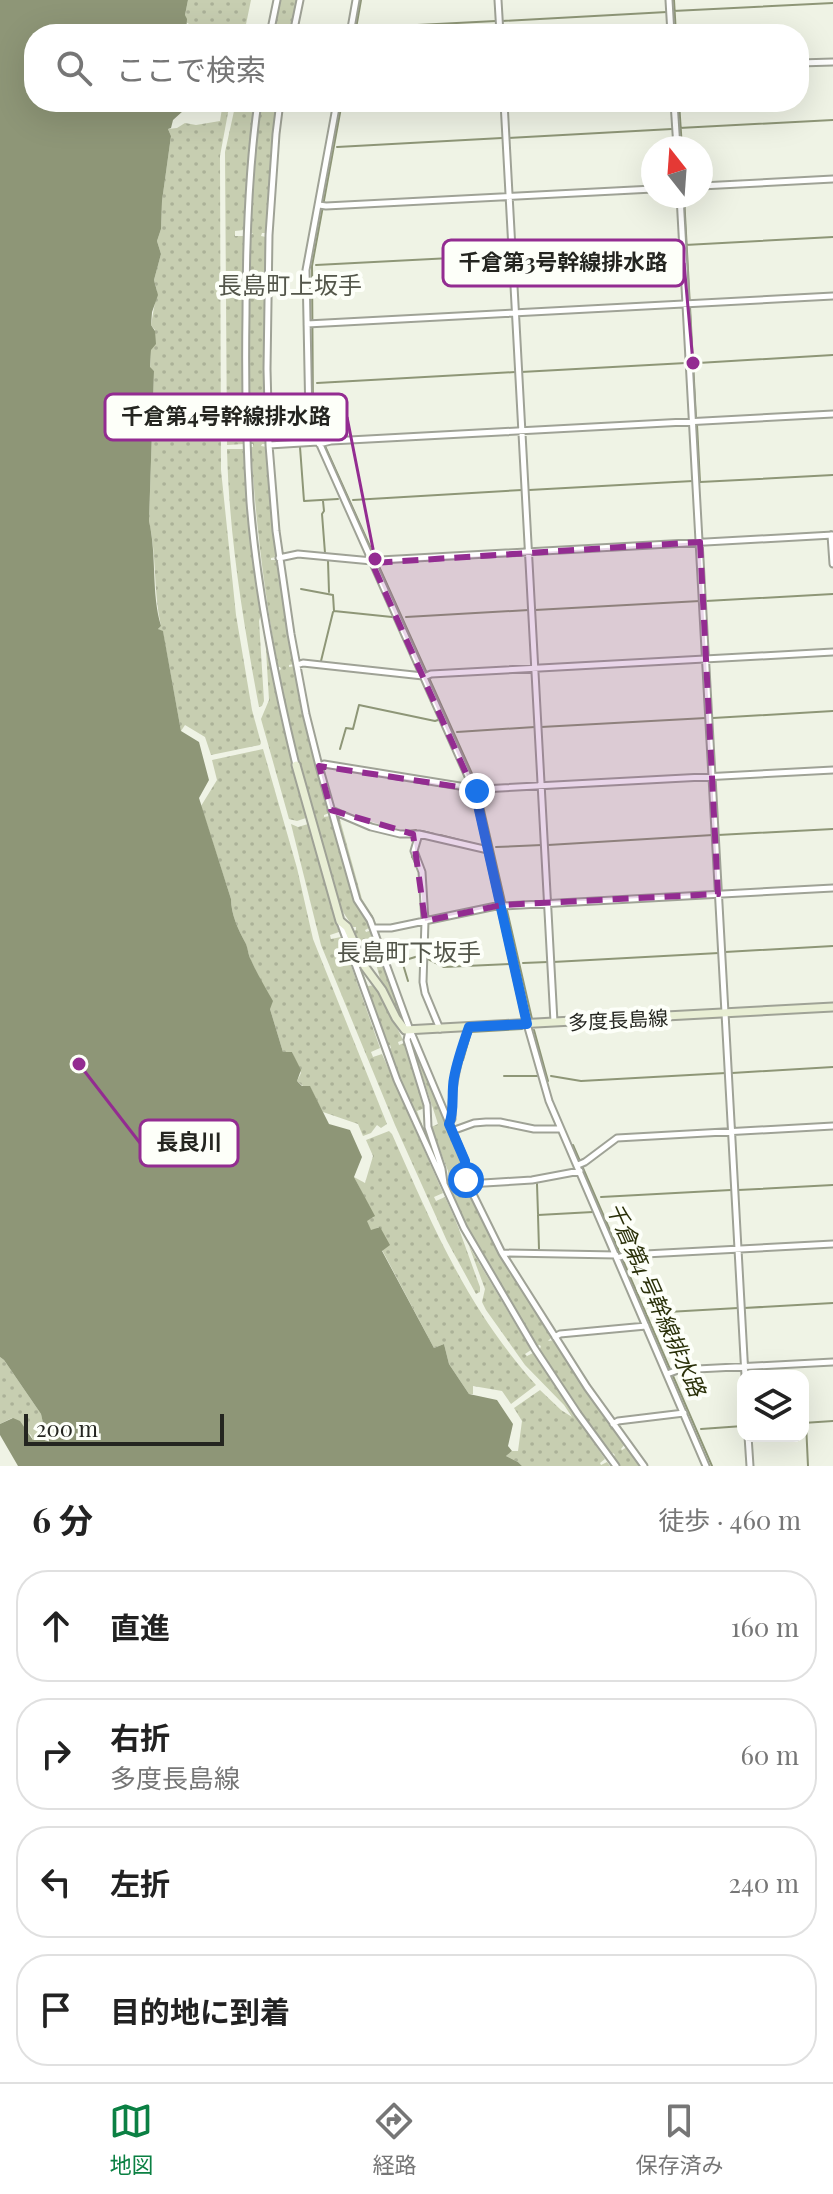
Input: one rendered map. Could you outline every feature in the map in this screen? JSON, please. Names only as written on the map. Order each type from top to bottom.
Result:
[{"type":"main road","points":[[296,765],[340,921],[347,927],[365,967],[402,1027],[410,1030]]},
{"type":"main road","name":"多度長島線","points":[[410,1030],[833,1007]]},
{"type":"street","points":[[272,24],[277,0]]},
{"type":"street","points":[[295,24],[300,0]]},
{"type":"street","points":[[352,24],[356,0]]},
{"type":"street","points":[[498,0],[499,24]]},
{"type":"street","points":[[669,0],[670,24]]},
{"type":"street","points":[[809,63],[833,62]]},
{"type":"street","points":[[257,112],[249,175],[247,234],[250,504],[270,644],[296,765]]},
{"type":"street","points":[[279,112],[269,235],[269,445],[279,558],[297,665],[319,766],[357,900],[370,920],[410,1030],[465,1161],[468,1184],[502,1253],[555,1337],[644,1466]]},
{"type":"street","points":[[335,112],[321,205],[306,270],[311,324],[309,416],[477,790],[527,1024],[543,1082],[646,1326],[670,1373],[706,1466]]},
{"type":"street","points":[[505,112],[554,1022]]},
{"type":"street","points":[[675,112],[676,136]]},
{"type":"street","points":[[713,185],[833,179]]},
{"type":"street","points":[[321,205],[641,190]]},
{"type":"street","points":[[681,208],[689,304],[744,1370]]},
{"type":"street","points":[[311,324],[833,296]]},
{"type":"street","points":[[269,445],[833,414]]},
{"type":"street","points":[[279,558],[298,554],[375,561],[832,535],[833,564]]},
{"type":"street","points":[[297,665],[303,663],[426,676],[833,652]]},
{"type":"street","points":[[319,766],[324,764],[477,790],[833,770]]},
{"type":"street","points":[[331,810],[371,827],[488,850]]},
{"type":"street","points":[[419,834],[414,855],[422,872],[425,921],[423,982],[440,1029]]},
{"type":"street","points":[[373,928],[391,928],[504,906],[833,888]]},
{"type":"street","points":[[340,921],[388,1057],[464,1228],[520,1325],[616,1466]]},
{"type":"street","points":[[450,1128],[456,1067],[469,1027]]},
{"type":"street","points":[[410,1030],[407,1040],[427,1105],[428,1127],[445,1188]]},
{"type":"street","points":[[450,1128],[500,1122],[534,1129],[561,1129]]},
{"type":"street","points":[[468,1184],[532,1180],[581,1166],[617,1138],[833,1126]]},
{"type":"street","points":[[502,1253],[617,1257],[833,1244]]},
{"type":"street","points":[[555,1337],[646,1326]]},
{"type":"street","points":[[670,1373],[833,1362]]},
{"type":"street","points":[[613,1424],[684,1413]]},
{"type":"street","points":[[748,1442],[750,1466]]},
{"type":"highlighted area","points":[[700,542],[718,894],[502,905],[425,921],[413,834],[331,810],[319,766],[473,789],[372,563]]},
{"type":"shaded area","points":[[0,0],[188,0],[187,24],[24,24],[24,112],[182,112],[168,129],[171,136],[157,241],[161,254],[154,280],[158,295],[151,325],[156,344],[151,350],[150,367],[154,371],[149,521],[161,626],[158,629],[163,631],[181,731],[199,742],[209,780],[199,798],[235,921],[253,965],[273,1001],[270,1009],[283,1052],[292,1052],[301,1070],[297,1081],[302,1086],[310,1086],[329,1124],[350,1130],[362,1157],[354,1177],[375,1216],[367,1221],[371,1230],[380,1227],[390,1245],[382,1251],[434,1348],[444,1344],[449,1364],[469,1394],[497,1400],[513,1424],[508,1446],[512,1451],[506,1456],[522,1466],[18,1466],[0,1435],[0,1424],[13,1418],[20,1421],[33,1440],[48,1433],[41,1414],[0,1357]]},
{"type":"shaded area","points":[[188,0],[251,0],[246,24],[189,24],[185,15]]},
{"type":"shaded area","points":[[280,0],[298,0],[293,24],[276,24]]},
{"type":"shaded area","points":[[221,112],[228,112],[220,156],[221,470],[236,615],[252,710],[261,743],[211,755],[205,737],[185,725],[181,731],[163,632],[158,629],[161,626],[149,521],[154,371],[150,368],[155,330],[151,325],[157,291],[154,280],[161,254],[157,241],[171,136],[168,129],[185,123],[196,125],[220,121]]},
{"type":"shaded area","points":[[234,112],[254,112],[244,230],[235,231],[235,236],[244,236],[244,444],[227,445],[225,152]]},
{"type":"shaded area","points":[[260,112],[278,112],[267,233],[261,236],[266,237],[267,444],[261,446],[267,447],[276,557],[271,560],[276,560],[294,664],[289,667],[295,666],[329,813],[324,817],[330,816],[355,903],[369,921],[371,927],[365,930],[372,930],[405,1025],[381,982],[376,964],[368,966],[354,931],[356,927],[339,906],[314,822],[317,821],[316,817],[313,818],[298,764],[281,669],[278,667],[261,558],[253,444],[250,444],[250,236],[253,233],[250,233]]},
{"type":"shaded area","points":[[227,449],[244,449],[247,504],[261,614],[264,701],[259,707],[238,578]]},
{"type":"shaded area","points":[[265,633],[281,719],[306,818],[297,821],[289,819],[261,719],[269,700]]},
{"type":"shaded area","points":[[263,749],[297,868],[313,939],[387,1124],[381,1128],[377,1125],[371,1133],[363,1136],[358,1124],[323,1112],[310,1087],[297,1081],[301,1073],[292,1052],[283,1052],[270,1003],[235,921],[231,899],[201,806],[217,780],[212,760]]},
{"type":"shaded area","points":[[339,816],[362,899],[375,924],[360,901],[336,817]]},
{"type":"shaded area","points":[[291,824],[298,827],[308,824],[339,932],[330,935],[331,939],[341,937],[380,1048],[371,1052],[373,1057],[382,1054],[443,1193],[434,1197],[436,1201],[445,1197],[450,1208],[480,1287],[480,1292],[476,1294],[447,1241],[395,1125],[321,945]]},
{"type":"shaded area","points":[[347,934],[368,986],[376,985],[403,1040],[398,1042],[399,1045],[404,1043],[425,1108],[417,1111],[439,1168],[388,1050],[390,1045],[387,1046]]},
{"type":"shaded area","points":[[415,1053],[463,1163],[465,1183],[460,1186],[461,1189],[466,1187],[503,1257],[552,1337],[548,1341],[554,1340],[625,1444],[621,1449],[627,1447],[642,1466],[620,1466],[613,1457],[615,1455],[611,1455],[539,1349],[540,1345],[537,1346],[481,1253],[451,1195],[452,1191],[449,1191],[448,1171],[431,1127],[438,1124]]},
{"type":"shaded area","points":[[389,1131],[437,1234],[471,1296],[536,1385],[511,1404],[502,1391],[473,1386],[473,1394],[469,1394],[449,1364],[444,1344],[434,1348],[382,1250],[379,1227],[371,1231],[366,1220],[374,1217],[354,1177],[365,1183],[373,1156],[366,1140]]},
{"type":"shaded area","points":[[469,1246],[531,1350],[525,1354],[533,1353],[605,1459],[601,1465],[607,1462],[610,1466],[522,1466],[506,1456],[518,1451],[522,1421],[514,1408],[540,1390],[572,1417],[525,1365],[486,1310],[482,1302],[485,1289]]},
{"type":"shaded area","points":[[0,1357],[41,1414],[48,1432],[46,1436],[33,1440],[12,1418],[0,1424]]},
{"type":"waterway","name":"千倉第4号幹線排水路","points":[[357,24],[361,0]]},
{"type":"waterway","points":[[674,0],[675,24]]},
{"type":"waterway","points":[[673,11],[833,3]]},
{"type":"waterway","points":[[502,21],[667,12]]},
{"type":"waterway","points":[[437,24],[496,21]]},
{"type":"waterway","name":"千倉第4号幹線排水路","points":[[323,440],[313,415],[312,266],[340,112]]},
{"type":"waterway","points":[[680,112],[681,136]]},
{"type":"waterway","points":[[679,128],[833,120]]},
{"type":"waterway","points":[[508,138],[672,129]]},
{"type":"waterway","points":[[337,147],[502,138]]},
{"type":"waterway","points":[[685,208],[696,418]]},
{"type":"waterway","points":[[685,245],[833,237]]},
{"type":"waterway","points":[[515,255],[679,246]]},
{"type":"waterway","points":[[316,265],[509,255]]},
{"type":"waterway","points":[[698,363],[833,355]]},
{"type":"waterway","points":[[521,372],[686,363]]},
{"type":"waterway","points":[[317,383],[515,372]]},
{"type":"waterway","points":[[697,425],[700,482],[833,475]]},
{"type":"waterway","name":"千倉第4号幹線排水路","points":[[325,446],[478,787]]},
{"type":"waterway","points":[[300,447],[304,501],[338,499]]},
{"type":"waterway","points":[[529,490],[693,481]]},
{"type":"waterway","points":[[353,500],[522,490]]},
{"type":"waterway","points":[[323,501],[325,553]]},
{"type":"waterway","points":[[328,561],[329,592]]},
{"type":"waterway","points":[[301,589],[333,595],[334,611],[392,617]]},
{"type":"waterway","points":[[706,601],[833,594]]},
{"type":"waterway","points":[[535,610],[700,601]]},
{"type":"waterway","points":[[406,617],[529,610]]},
{"type":"waterway","points":[[321,661],[333,612]]},
{"type":"waterway","points":[[340,749],[346,728],[353,729],[359,705],[438,720]]},
{"type":"waterway","points":[[713,718],[833,711]]},
{"type":"waterway","points":[[541,727],[706,718]]},
{"type":"waterway","points":[[457,732],[535,727]]},
{"type":"waterway","name":"千倉第4号幹線排水路","points":[[480,793],[532,1019]]},
{"type":"waterway","points":[[718,835],[833,829]]},
{"type":"waterway","points":[[405,832],[416,830]]},
{"type":"waterway","points":[[422,831],[434,834]]},
{"type":"waterway","points":[[440,835],[483,846]]},
{"type":"waterway","points":[[548,845],[713,835]]},
{"type":"waterway","points":[[496,847],[542,845]]},
{"type":"waterway","points":[[412,852],[417,864]]},
{"type":"waterway","points":[[725,952],[833,946]]},
{"type":"waterway","points":[[408,981],[402,961],[422,953]]},
{"type":"waterway","points":[[553,962],[719,953]]},
{"type":"waterway","points":[[428,959],[444,967],[510,964]]},
{"type":"waterway","points":[[523,963],[548,962]]},
{"type":"waterway","points":[[463,1060],[471,1032],[522,1029]]},
{"type":"waterway","name":"千倉第4号幹線排水路","points":[[534,1030],[548,1081]]},
{"type":"waterway","points":[[732,1073],[833,1067]]},
{"type":"waterway","points":[[551,1076],[581,1081],[726,1073]]},
{"type":"waterway","points":[[504,1076],[537,1076]]},
{"type":"waterway","name":"千倉第4号幹線排水路","points":[[573,1145],[712,1466]]},
{"type":"waterway","points":[[537,1184],[538,1214]]},
{"type":"waterway","points":[[738,1190],[833,1185]]},
{"type":"waterway","points":[[601,1197],[731,1190]]},
{"type":"waterway","points":[[539,1249],[538,1215],[593,1212]]},
{"type":"waterway","points":[[744,1308],[833,1303]]},
{"type":"waterway","points":[[650,1313],[738,1308]]},
{"type":"waterway","points":[[809,1423],[833,1421]]},
{"type":"waterway","points":[[701,1429],[737,1426]]},
{"type":"waterway","points":[[807,1442],[808,1466]]},
{"type":"place","name":"千倉第3号幹線排水路","points":[[693,363]]},
{"type":"place","name":"千倉第4号幹線排水路","points":[[375,559]]},
{"type":"place","name":"長良川","points":[[79,1064]]},
{"type":"district","name":"長島町上坂手","points":[[290,284]]},
{"type":"district","name":"長島町下坂手","points":[[409,951]]},
{"type":"route","points":[[466,1180],[465,1161],[449,1124],[456,1067],[469,1027],[527,1024],[477,791]]}]
